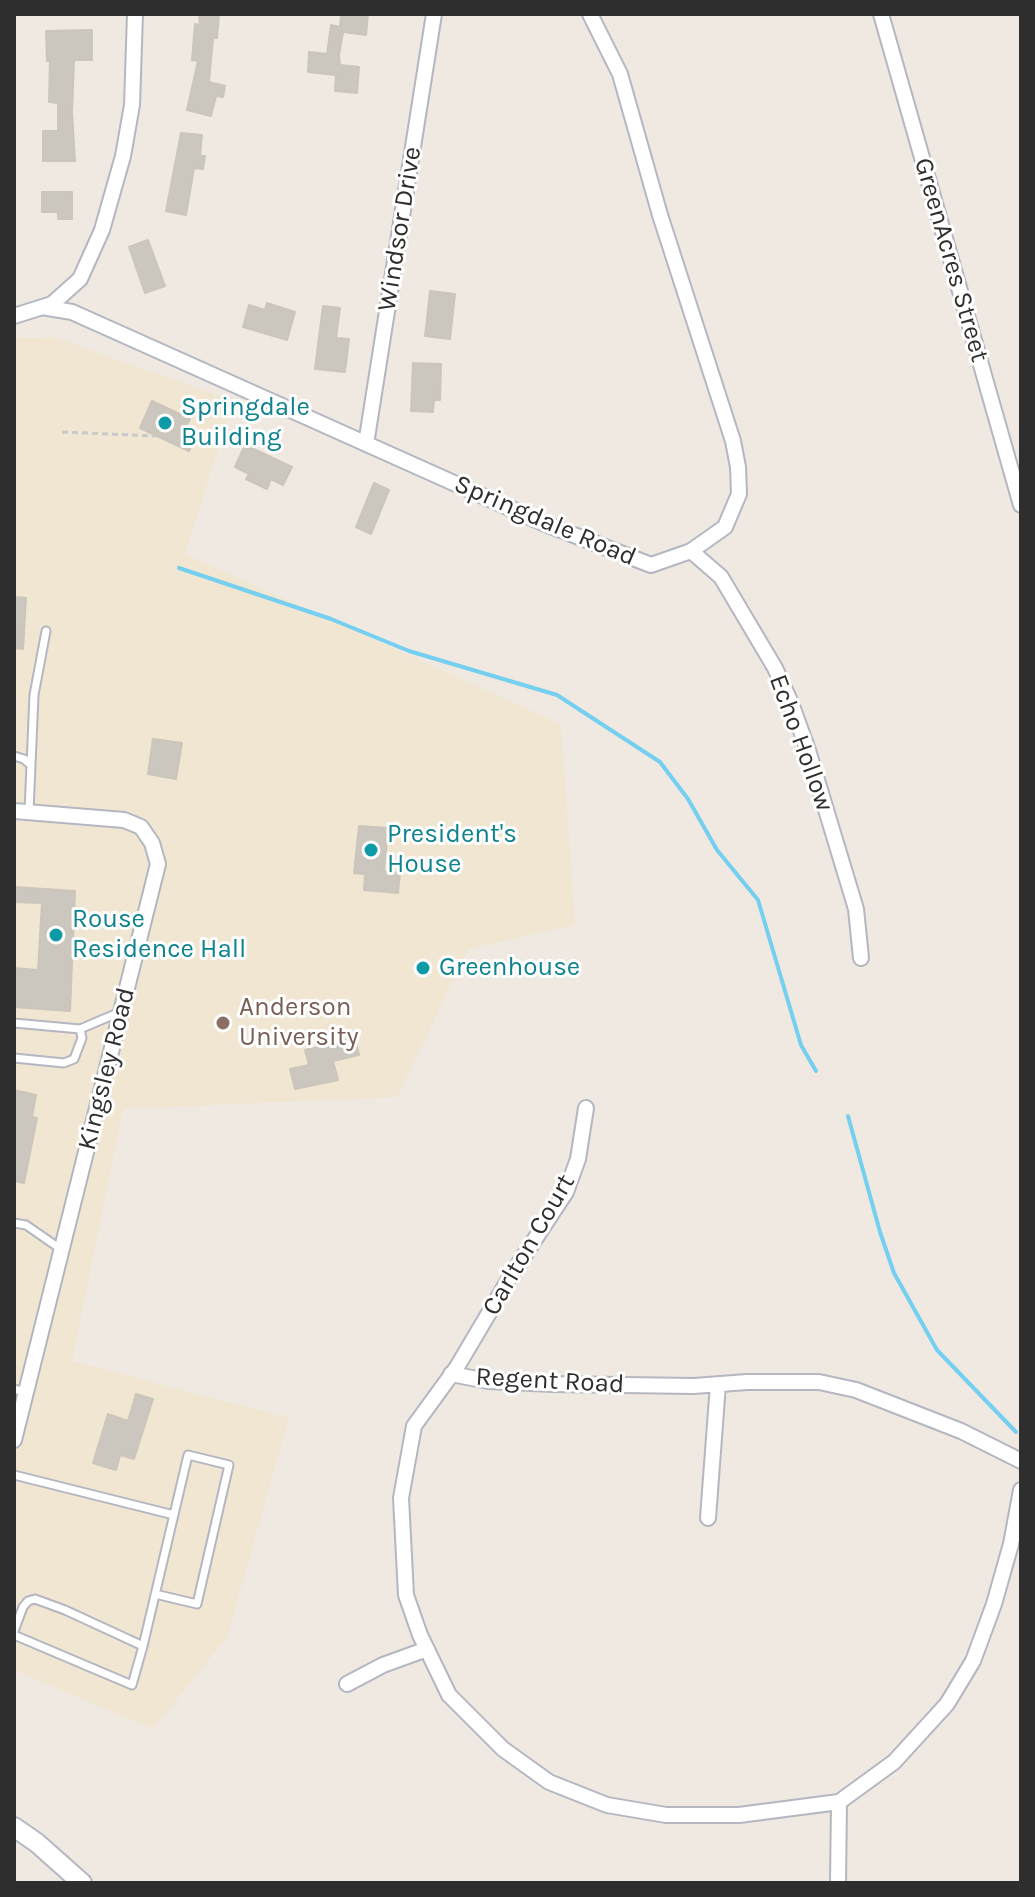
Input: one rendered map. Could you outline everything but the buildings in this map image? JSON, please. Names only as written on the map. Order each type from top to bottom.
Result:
[{"type":"street","points":[[14,316],[52,304],[80,279],[102,230],[123,156],[132,105],[135,14]]},
{"type":"street","name":"Windsor Drive","points":[[366,444],[434,14]]},
{"type":"street","name":"Springdale Road","points":[[42,307],[72,312],[543,523],[651,565],[691,551],[725,527],[739,494],[738,467],[733,441],[660,215],[620,74],[590,14]]},
{"type":"street","name":"GreenAcres Street","points":[[881,14],[1021,505]]},
{"type":"street","name":"Echo Hollow","points":[[691,551],[721,577],[775,668],[791,703],[856,909],[861,958]]},
{"type":"street","name":"Kingsley Road","points":[[14,1440],[20,1390],[62,1250],[158,864],[152,843],[141,827],[124,820],[22,812]]},
{"type":"street","name":"Carlton Court","points":[[451,1374],[566,1192],[578,1159],[586,1108]]},
{"type":"street","name":"Regent Road","points":[[839,1802],[739,1815],[666,1815],[607,1805],[549,1782],[503,1749],[449,1695],[406,1595],[401,1498],[414,1426],[451,1374],[488,1381],[552,1384],[819,1382],[856,1390],[961,1431],[1021,1461]]},
{"type":"street","points":[[708,1518],[718,1384]]},
{"type":"street","points":[[838,1883],[839,1802],[894,1762],[947,1704],[973,1661],[1011,1544],[1021,1490]]},
{"type":"street","points":[[347,1684],[383,1665],[427,1649]]},
{"type":"street","points":[[14,1827],[82,1883]]},
{"type":"lane","points":[[22,812],[31,765],[34,695],[46,631]]},
{"type":"lane","points":[[14,756],[31,765]]},
{"type":"lane","points":[[14,1023],[80,1029],[121,1012]]},
{"type":"lane","points":[[14,1058],[64,1063],[74,1059],[82,1038],[80,1029]]},
{"type":"lane","points":[[14,1223],[26,1225],[62,1250]]},
{"type":"lane","points":[[143,1646],[35,1599],[23,1607],[14,1633],[132,1685],[143,1646],[155,1594],[188,1455],[229,1465],[197,1604],[155,1594]]},
{"type":"lane","points":[[14,1475],[174,1515]]},
{"type":"path","points":[[62,432],[156,436]]},
{"type":"shaded area","name":"Anderson University","points":[[54,337],[233,401],[185,554],[561,724],[575,925],[468,949],[397,1097],[123,1109],[72,1361],[289,1418],[227,1637],[153,1729],[14,1670],[14,338]]},
{"type":"waterway","points":[[179,568],[331,619],[409,651],[557,695],[660,762],[688,799],[717,850],[758,900],[801,1045],[816,1071]]},
{"type":"waterway","points":[[848,1116],[894,1273],[937,1350],[1016,1432]]},
{"type":"place","name":"Springdale Building","points":[[165,423]]},
{"type":"place","name":"President's House","points":[[371,850]]},
{"type":"place","name":"Rouse Residence Hall","points":[[56,935]]},
{"type":"place","name":"Greenhouse","points":[[423,968]]},
{"type":"place","name":"Anderson University","points":[[223,1023]]}]
